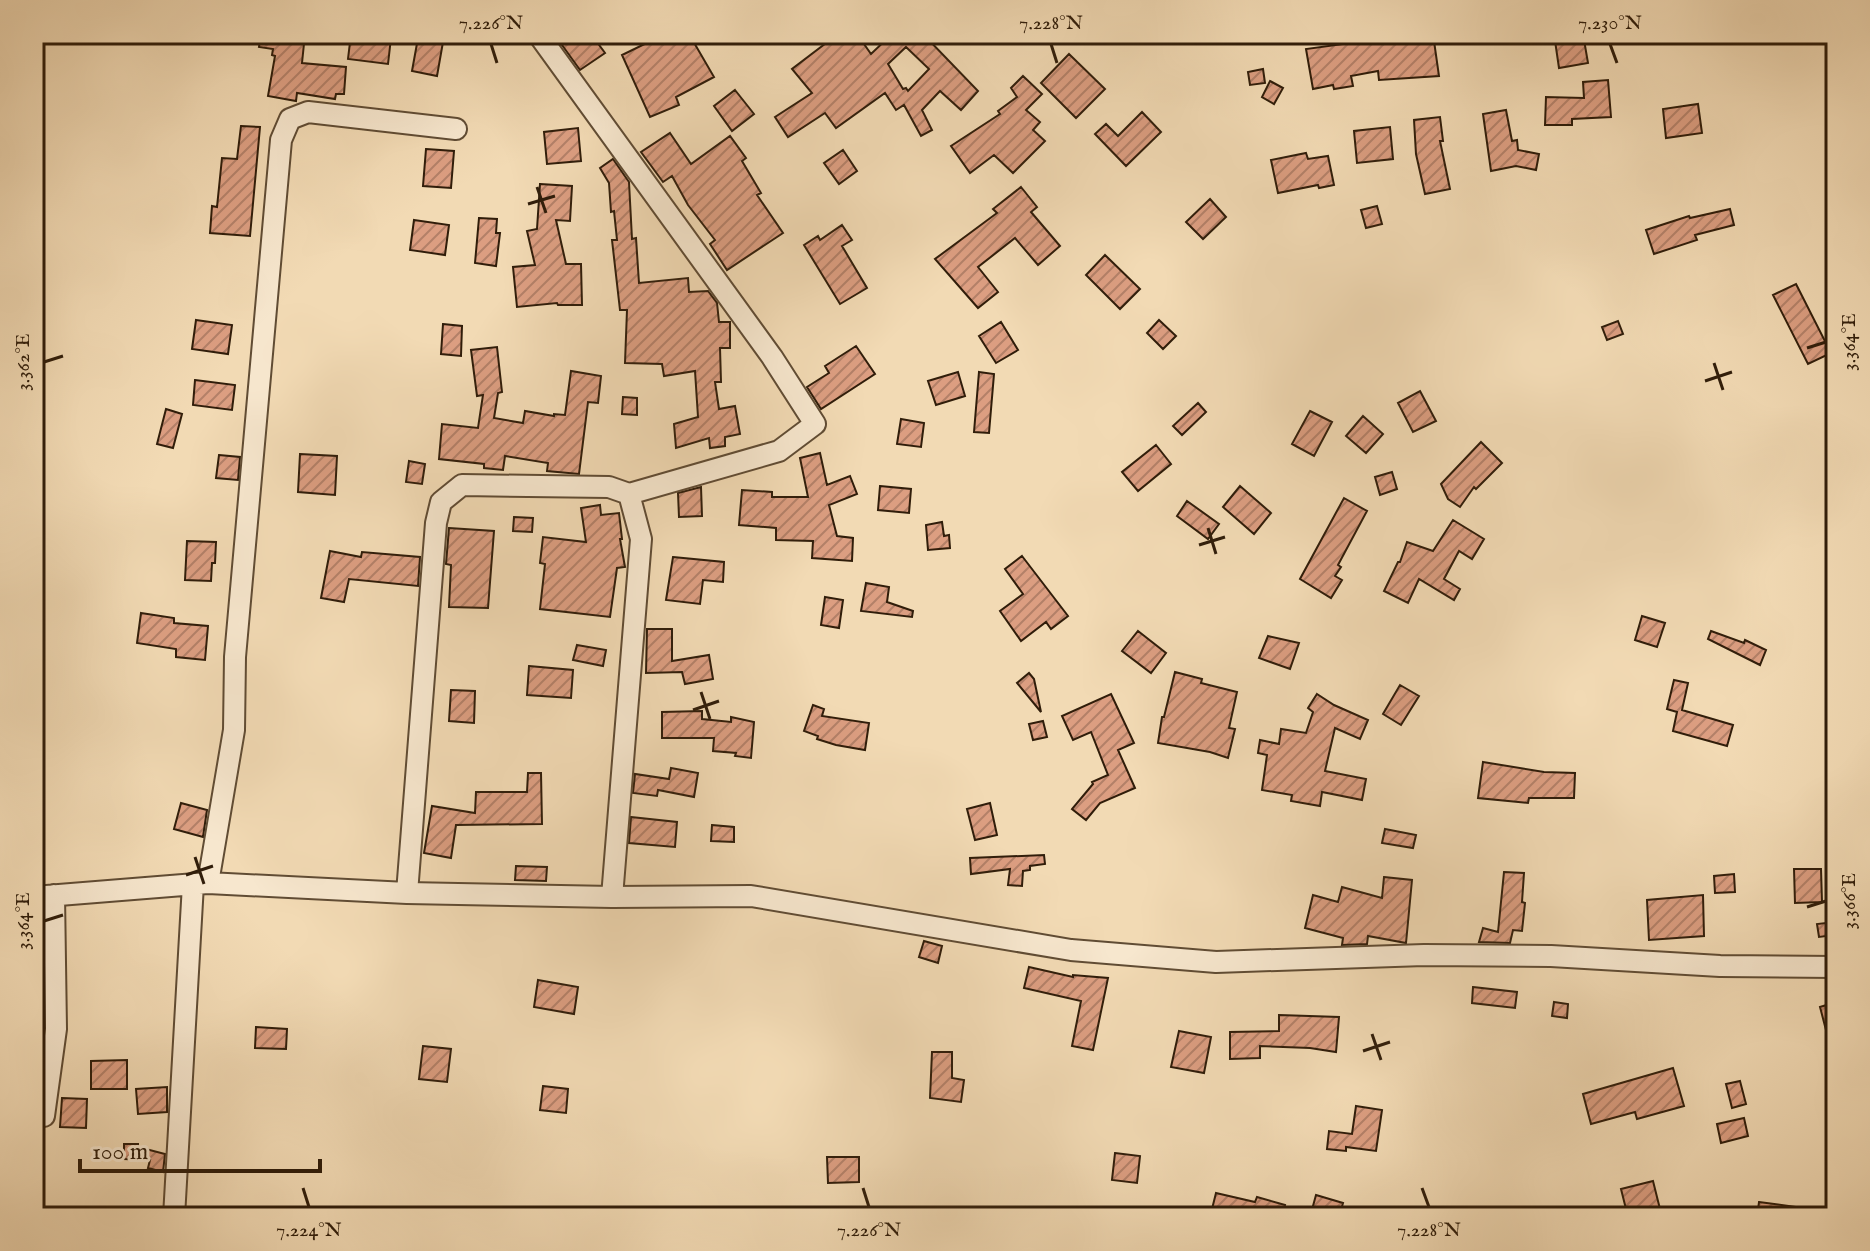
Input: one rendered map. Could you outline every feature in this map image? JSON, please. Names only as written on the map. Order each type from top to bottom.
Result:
[{"type":"street","points":[[407,893],[436,523],[441,502],[462,485],[609,487],[629,494],[779,451],[815,424],[763,344],[538,34]]},
{"type":"street","points":[[174,1217],[200,883],[234,730],[235,657],[281,140],[290,119],[308,112],[456,129]]},
{"type":"street","points":[[612,897],[641,539],[629,494]]},
{"type":"street","points":[[44,1116],[56,1029],[44,896],[200,883],[407,893],[751,896],[1071,950],[1216,962],[1424,955],[1836,967]]},
{"type":"building","points":[[261,34],[305,34],[302,63],[346,67],[344,94],[336,94],[335,99],[297,93],[296,101],[268,96],[275,56],[272,55],[273,49],[259,47]]},
{"type":"building","points":[[351,34],[391,38],[388,64],[348,59]]},
{"type":"building","points":[[576,34],[591,34],[605,53],[580,70],[562,45]]},
{"type":"building","points":[[655,34],[689,34],[714,77],[676,97],[679,105],[650,117],[622,55],[657,38]]},
{"type":"building","points":[[838,34],[857,34],[871,54],[892,34],[923,34],[978,91],[961,110],[940,91],[922,110],[932,130],[921,136],[904,105],[896,110],[885,93],[836,128],[825,113],[788,137],[775,117],[812,93],[792,69]],"holes":[[[906,47],[929,69],[908,91],[903,89],[888,64]]]},
{"type":"building","points":[[1392,34],[1392,40],[1433,34],[1439,76],[1379,80],[1378,71],[1351,76],[1353,86],[1334,89],[1333,85],[1313,89],[1306,49],[1351,43],[1350,37]]},
{"type":"building","points":[[1554,34],[1583,34],[1588,63],[1559,68]]},
{"type":"building","points":[[418,38],[443,42],[437,76],[412,71]]},
{"type":"building","points":[[1069,54],[1105,89],[1076,118],[1041,83]]},
{"type":"building","points":[[1263,69],[1265,83],[1250,85],[1248,72]]},
{"type":"building","points":[[1023,76],[1042,94],[1026,110],[1040,122],[1033,130],[1045,141],[1013,173],[994,155],[970,173],[951,146],[1000,114],[998,111],[1017,97],[1011,88]]},
{"type":"building","points":[[1608,80],[1611,117],[1572,119],[1572,125],[1545,125],[1546,97],[1584,98],[1583,82]]},
{"type":"building","points":[[1270,81],[1283,88],[1274,104],[1262,97]]},
{"type":"building","points":[[735,90],[754,114],[732,131],[714,106]]},
{"type":"building","points":[[1698,104],[1702,133],[1666,138],[1663,109]]},
{"type":"building","points":[[1506,110],[1512,141],[1517,140],[1518,150],[1539,154],[1536,170],[1516,166],[1491,171],[1483,114]]},
{"type":"building","points":[[1142,112],[1161,132],[1126,166],[1095,134],[1106,124],[1118,136]]},
{"type":"building","points":[[1440,117],[1443,141],[1440,141],[1450,189],[1425,194],[1416,154],[1414,120]]},
{"type":"building","points":[[241,126],[260,127],[250,236],[210,233],[212,206],[217,207],[222,158],[237,159]]},
{"type":"building","points":[[1390,127],[1393,159],[1357,163],[1354,131]]},
{"type":"building","points":[[578,128],[581,161],[547,164],[544,132]]},
{"type":"building","points":[[670,133],[691,164],[730,136],[746,158],[742,161],[761,193],[757,195],[783,233],[727,270],[710,244],[715,240],[688,205],[672,176],[663,182],[641,152]]},
{"type":"building","points":[[426,149],[454,151],[451,188],[423,186]]},
{"type":"building","points":[[843,150],[857,171],[839,184],[824,163]]},
{"type":"building","points":[[1306,153],[1308,159],[1328,156],[1334,185],[1278,193],[1271,160]]},
{"type":"building","points":[[613,159],[629,182],[632,239],[636,238],[639,283],[688,278],[689,292],[708,291],[717,303],[719,322],[730,322],[730,348],[720,348],[721,382],[715,382],[719,409],[735,406],[740,434],[725,437],[725,446],[710,448],[709,438],[676,448],[674,424],[698,417],[695,371],[664,376],[662,364],[625,363],[627,310],[620,310],[612,240],[617,240],[614,211],[611,212],[609,183],[600,168]]},
{"type":"building","points":[[540,184],[572,186],[570,221],[556,220],[566,264],[581,264],[582,305],[557,303],[517,307],[513,267],[535,265],[527,231],[537,229]]},
{"type":"building","points":[[1021,187],[1037,207],[1031,212],[1060,246],[1038,265],[1015,238],[978,267],[998,292],[978,308],[935,259],[997,213],[993,209]]},
{"type":"building","points":[[1210,199],[1226,217],[1203,239],[1186,222]]},
{"type":"building","points":[[1377,206],[1382,224],[1366,228],[1361,210]]},
{"type":"building","points":[[1730,209],[1734,225],[1695,235],[1697,240],[1654,254],[1646,230],[1689,216]]},
{"type":"building","points":[[479,218],[497,219],[496,233],[500,233],[496,266],[475,263]]},
{"type":"building","points":[[414,220],[449,225],[445,255],[410,250]]},
{"type":"building","points":[[842,225],[852,240],[842,246],[867,288],[840,304],[804,245],[818,236],[820,240]]},
{"type":"building","points":[[1105,255],[1140,289],[1120,309],[1086,275]]},
{"type":"building","points":[[1796,284],[1831,353],[1808,364],[1773,295]]},
{"type":"building","points":[[196,320],[232,325],[228,354],[192,349]]},
{"type":"building","points":[[1159,320],[1176,336],[1163,349],[1147,333]]},
{"type":"building","points":[[1618,321],[1623,334],[1607,340],[1602,327]]},
{"type":"building","points":[[1001,322],[1018,350],[996,363],[979,336]]},
{"type":"building","points":[[443,324],[462,326],[461,356],[441,354]]},
{"type":"building","points":[[856,346],[875,374],[821,409],[807,387],[829,373],[825,366]]},
{"type":"building","points":[[497,347],[502,392],[498,393],[494,418],[523,423],[525,411],[565,415],[571,371],[601,376],[598,403],[588,402],[579,474],[547,471],[548,463],[505,456],[503,470],[484,468],[484,464],[439,459],[442,424],[478,428],[483,395],[477,396],[471,350]]},
{"type":"building","points":[[958,372],[965,396],[936,405],[928,381]]},
{"type":"building","points":[[979,372],[994,374],[989,433],[974,432]]},
{"type":"building","points":[[195,380],[235,385],[232,410],[193,405]]},
{"type":"building","points":[[1420,391],[1436,421],[1413,432],[1398,403]]},
{"type":"building","points":[[623,397],[637,398],[637,415],[622,414]]},
{"type":"building","points":[[1198,403],[1206,412],[1182,435],[1173,426]]},
{"type":"building","points":[[166,409],[182,414],[173,448],[157,444]]},
{"type":"building","points":[[1310,411],[1332,422],[1314,456],[1292,444]]},
{"type":"building","points":[[1363,416],[1383,434],[1366,453],[1346,436]]},
{"type":"building","points":[[901,419],[924,423],[921,447],[897,444]]},
{"type":"building","points":[[1481,442],[1502,463],[1476,489],[1474,487],[1460,507],[1448,499],[1441,484]]},
{"type":"building","points":[[1156,445],[1171,464],[1138,491],[1122,472]]},
{"type":"building","points":[[820,453],[827,485],[850,476],[857,494],[829,505],[837,536],[853,538],[852,561],[812,558],[813,541],[776,540],[776,528],[739,525],[742,490],[772,492],[772,497],[808,497],[800,458]]},
{"type":"building","points":[[300,454],[337,456],[335,495],[298,492]]},
{"type":"building","points":[[219,455],[240,457],[238,480],[216,478]]},
{"type":"building","points":[[409,461],[425,464],[422,484],[406,482]]},
{"type":"building","points":[[1392,472],[1397,489],[1380,495],[1375,477]]},
{"type":"building","points":[[880,486],[911,489],[909,513],[878,510]]},
{"type":"building","points":[[1240,486],[1271,513],[1254,534],[1223,507]]},
{"type":"building","points":[[701,487],[702,516],[679,517],[678,493]]},
{"type":"building","points":[[1344,498],[1367,511],[1338,565],[1341,567],[1335,576],[1342,580],[1331,598],[1300,579]]},
{"type":"building","points":[[1187,501],[1219,524],[1208,539],[1177,516]]},
{"type":"building","points":[[600,505],[601,515],[619,513],[625,567],[617,568],[610,617],[540,609],[545,564],[540,563],[543,537],[586,542],[581,508]]},
{"type":"building","points":[[514,517],[533,518],[532,532],[513,531]]},
{"type":"building","points":[[1453,520],[1484,539],[1472,559],[1459,551],[1444,579],[1460,589],[1454,600],[1419,579],[1408,603],[1384,591],[1407,542],[1433,551]]},
{"type":"building","points":[[942,522],[944,536],[949,535],[950,548],[928,550],[926,525]]},
{"type":"building","points":[[449,528],[494,531],[488,608],[449,607],[451,565],[446,564]]},
{"type":"building","points":[[187,541],[216,542],[211,581],[185,580]]},
{"type":"building","points":[[330,551],[361,557],[362,552],[420,557],[418,586],[349,579],[344,602],[321,598]]},
{"type":"building","points":[[1022,556],[1068,616],[1051,629],[1046,622],[1021,641],[1000,611],[1023,594],[1005,569]]},
{"type":"building","points":[[673,557],[724,562],[723,582],[703,580],[700,604],[666,600]]},
{"type":"building","points":[[866,583],[889,587],[887,602],[913,611],[912,617],[861,611]]},
{"type":"building","points":[[825,597],[843,600],[839,628],[821,625]]},
{"type":"building","points":[[141,613],[174,618],[174,623],[208,626],[205,660],[176,657],[176,649],[137,643]]},
{"type":"building","points":[[1642,616],[1665,623],[1657,647],[1635,640]]},
{"type":"building","points":[[647,629],[672,629],[672,661],[709,655],[713,679],[685,684],[682,672],[646,673]]},
{"type":"building","points":[[1138,631],[1166,653],[1151,673],[1122,651]]},
{"type":"building","points":[[1711,631],[1744,643],[1745,640],[1766,650],[1760,665],[1708,639]]},
{"type":"building","points":[[1268,636],[1299,643],[1290,669],[1259,658]]},
{"type":"building","points":[[577,645],[606,650],[603,666],[573,660]]},
{"type":"building","points":[[529,666],[573,670],[571,698],[527,695]]},
{"type":"building","points":[[1175,672],[1202,679],[1201,683],[1237,692],[1229,728],[1235,729],[1228,758],[1158,743]]},
{"type":"building","points":[[1029,673],[1034,679],[1041,712],[1017,683]]},
{"type":"building","points":[[1674,680],[1688,683],[1682,710],[1733,725],[1727,746],[1673,731],[1677,712],[1667,709]]},
{"type":"building","points":[[1400,685],[1419,696],[1401,725],[1383,714]]},
{"type":"building","points":[[451,690],[475,691],[474,723],[449,721]]},
{"type":"building","points":[[1111,694],[1134,743],[1118,750],[1135,788],[1100,803],[1086,820],[1072,809],[1092,782],[1108,775],[1091,732],[1073,740],[1062,716]]},
{"type":"building","points":[[1317,694],[1368,720],[1360,739],[1335,728],[1325,771],[1366,779],[1362,800],[1322,792],[1320,806],[1291,801],[1292,795],[1262,790],[1267,755],[1258,753],[1260,740],[1279,744],[1281,729],[1306,733],[1313,712],[1308,708]]},
{"type":"building","points":[[813,705],[824,709],[822,716],[869,723],[865,750],[836,745],[804,731]]},
{"type":"building","points":[[702,711],[702,719],[731,722],[731,717],[754,722],[751,758],[713,751],[714,738],[662,738],[662,712]]},
{"type":"building","points":[[1043,721],[1047,737],[1033,740],[1029,724]]},
{"type":"building","points":[[1483,762],[1544,772],[1575,773],[1574,798],[1529,798],[1528,803],[1478,798]]},
{"type":"building","points":[[671,768],[698,773],[694,797],[658,790],[657,796],[633,793],[635,774],[669,779]]},
{"type":"building","points":[[528,773],[541,773],[542,824],[456,825],[451,858],[424,853],[432,806],[475,813],[476,792],[527,792]]},
{"type":"building","points":[[181,803],[207,810],[203,837],[174,829]]},
{"type":"building","points":[[990,803],[997,835],[975,840],[967,809]]},
{"type":"building","points":[[631,817],[677,822],[675,847],[629,843]]},
{"type":"building","points":[[712,825],[734,827],[734,842],[711,841]]},
{"type":"building","points":[[1385,829],[1416,835],[1413,848],[1382,843]]},
{"type":"building","points":[[1044,855],[1045,864],[1030,866],[1030,870],[1023,871],[1022,886],[1008,885],[1010,869],[971,874],[970,858]]},
{"type":"building","points":[[516,866],[547,867],[546,881],[515,880]]},
{"type":"building","points":[[1794,869],[1821,869],[1822,902],[1795,903]]},
{"type":"building","points":[[1504,872],[1524,873],[1522,931],[1513,930],[1510,943],[1479,942],[1483,928],[1498,932]]},
{"type":"building","points":[[1734,874],[1735,892],[1715,893],[1714,876]]},
{"type":"building","points":[[1384,877],[1412,880],[1406,943],[1368,936],[1367,944],[1342,945],[1343,938],[1305,928],[1313,895],[1338,902],[1342,887],[1382,898]]},
{"type":"building","points":[[1703,895],[1704,936],[1649,940],[1647,900]]},
{"type":"building","points":[[1834,922],[1835,935],[1819,937],[1817,924]]},
{"type":"building","points":[[924,941],[942,946],[938,963],[919,957]]},
{"type":"building","points":[[1029,967],[1073,977],[1108,978],[1093,1050],[1072,1046],[1081,1001],[1024,988]]},
{"type":"building","points":[[538,980],[578,987],[574,1014],[534,1007]]},
{"type":"building","points":[[1473,987],[1517,992],[1515,1008],[1472,1003]]},
{"type":"building","points":[[1554,1002],[1568,1004],[1567,1018],[1552,1016]]},
{"type":"building","points":[[1836,1002],[1836,1052],[1832,1053],[1820,1007]]},
{"type":"building","points":[[1279,1015],[1339,1017],[1336,1052],[1260,1046],[1260,1058],[1230,1059],[1230,1032],[1279,1031]]},
{"type":"building","points":[[256,1027],[287,1029],[286,1049],[255,1048]]},
{"type":"building","points":[[1179,1031],[1211,1037],[1204,1073],[1171,1067]]},
{"type":"building","points":[[423,1046],[451,1049],[447,1082],[419,1079]]},
{"type":"building","points":[[932,1052],[952,1052],[952,1078],[964,1080],[961,1102],[930,1098]]},
{"type":"building","points":[[127,1060],[127,1089],[91,1089],[91,1061]]},
{"type":"building","points":[[1673,1068],[1684,1106],[1637,1119],[1635,1112],[1591,1124],[1583,1094]]},
{"type":"building","points":[[1740,1081],[1746,1104],[1732,1108],[1726,1084]]},
{"type":"building","points":[[543,1086],[568,1089],[566,1113],[540,1110]]},
{"type":"building","points":[[167,1087],[167,1112],[138,1114],[136,1089]]},
{"type":"building","points":[[62,1098],[87,1099],[86,1128],[60,1127]]},
{"type":"building","points":[[1356,1106],[1382,1110],[1376,1151],[1346,1147],[1346,1151],[1327,1149],[1329,1131],[1352,1134]]},
{"type":"building","points":[[1744,1118],[1748,1136],[1721,1143],[1717,1124]]},
{"type":"building","points":[[124,1144],[138,1144],[138,1147],[165,1154],[163,1172],[148,1168],[150,1160],[124,1159]]},
{"type":"building","points":[[1115,1153],[1140,1156],[1137,1183],[1112,1180]]},
{"type":"building","points":[[827,1157],[859,1157],[859,1182],[828,1183]]},
{"type":"building","points":[[1653,1181],[1662,1217],[1628,1217],[1621,1189]]},
{"type":"building","points":[[1216,1193],[1255,1202],[1257,1197],[1285,1205],[1282,1217],[1210,1217]]},
{"type":"building","points":[[1316,1195],[1343,1203],[1339,1217],[1310,1217]]},
{"type":"building","points":[[1759,1202],[1811,1209],[1810,1217],[1757,1217]]}]
